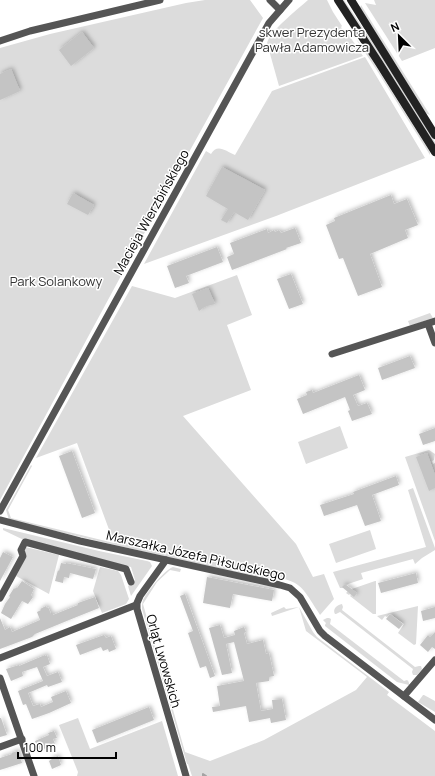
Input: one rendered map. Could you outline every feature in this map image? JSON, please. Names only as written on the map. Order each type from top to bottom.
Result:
[{"type":"street","points":[[0,41],[30,31],[160,0]]},
{"type":"street","points":[[270,0],[280,10]]},
{"type":"street","name":"Macieja Wierzbińskiego","points":[[0,511],[269,23],[289,0]]},
{"type":"street","points":[[338,0],[435,152]]},
{"type":"street","points":[[351,0],[435,135]]},
{"type":"street","points":[[332,354],[431,322],[435,342]]},
{"type":"street","name":"Marszałka Józefa Piłsudskiego","points":[[0,520],[73,539],[290,588],[300,597],[320,631],[435,720]]},
{"type":"street","points":[[0,598],[23,556],[21,550],[25,542],[126,568],[131,582]]},
{"type":"street","name":"Orląt Lwowskich","points":[[166,560],[140,596],[136,605],[186,776]]},
{"type":"street","points":[[0,658],[136,605]]},
{"type":"street","points":[[404,696],[435,660]]},
{"type":"street","points":[[0,678],[34,776]]},
{"type":"street","name":"Marszałka Józefa Piłsudskiego","points":[[415,704],[435,716]]},
{"type":"street","points":[[0,747],[22,739]]},
{"type":"green space","name":"Park Solankowy","points":[[205,0],[250,0],[263,18],[129,261],[0,500],[0,48],[50,34]]},
{"type":"green space","name":"skwer Prezydenta Pawła Adamowicza","points":[[308,0],[327,0],[344,32],[346,31],[363,56],[279,86],[267,43],[269,38],[279,26]]},
{"type":"green space","points":[[342,0],[344,0],[387,64],[435,142],[435,146],[385,65]]},
{"type":"green space","points":[[374,0],[435,0],[435,48],[402,61],[365,3],[376,5]]},
{"type":"green space","points":[[361,5],[430,115],[425,113],[360,8]]},
{"type":"green space","points":[[356,39],[365,49],[430,152],[430,155],[376,69]]},
{"type":"green space","points":[[365,57],[425,158],[276,216],[144,264],[206,151],[211,154],[219,148],[235,155],[272,91]]},
{"type":"green space","points":[[237,275],[252,315],[227,325],[251,390],[183,416],[296,544],[313,577],[324,574],[334,599],[320,615],[302,589],[289,580],[276,577],[274,581],[9,520],[6,510],[31,465],[32,466],[8,510],[11,518],[114,543],[77,443],[36,458],[132,286],[175,298]]},
{"type":"green space","points":[[430,313],[433,318],[410,326],[408,321]]},
{"type":"green space","points":[[340,426],[348,448],[306,464],[298,442]]},
{"type":"green space","points":[[429,450],[435,454],[434,460],[432,461],[433,464],[435,463],[435,541],[405,457]]},
{"type":"green space","points":[[413,488],[435,550],[415,564],[413,559],[361,573],[363,579],[340,588],[333,572],[426,547],[408,490]]},
{"type":"green space","points":[[3,528],[147,561],[150,562],[152,566],[131,596],[128,586],[135,580],[131,567],[26,541],[3,530]]},
{"type":"green space","points":[[370,530],[376,549],[336,563],[329,544]]},
{"type":"green space","points":[[25,547],[59,555],[49,594],[16,576],[27,555],[23,553]]},
{"type":"green space","points":[[100,567],[118,571],[121,575],[129,599],[126,604],[102,613],[93,591]]},
{"type":"green space","points":[[173,567],[181,569],[180,572],[170,570],[157,582],[143,604],[185,752],[210,761],[264,740],[356,690],[367,677],[306,631],[299,607],[317,637],[389,692],[387,695],[435,731],[435,776],[192,776],[187,764],[142,609],[143,600],[156,581]]},
{"type":"green space","points":[[375,581],[376,614],[373,614],[350,596],[350,594],[349,595],[346,593],[349,590]]},
{"type":"green space","points":[[342,604],[342,610],[415,667],[421,666],[422,669],[417,675],[413,675],[413,669],[340,612],[335,614],[334,610],[338,605]]},
{"type":"green space","points":[[418,606],[416,644],[414,645],[398,633],[404,624],[390,614],[387,617],[385,616],[382,620],[377,616]]},
{"type":"green space","points":[[284,607],[286,609],[299,607],[272,616],[271,613]]},
{"type":"green space","points":[[327,618],[331,619],[330,624],[404,681],[408,680],[409,685],[397,682],[325,626],[326,623],[323,620]]},
{"type":"green space","points":[[423,695],[435,701],[435,712],[418,702]]},
{"type":"green space","points":[[78,718],[90,749],[162,721],[178,776],[77,776],[78,772],[59,725]]},
{"type":"building","points":[[82,32],[94,48],[71,66],[59,50]]},
{"type":"building","points":[[11,69],[20,91],[0,100],[0,74]]},
{"type":"building","points":[[222,167],[265,190],[248,220],[234,212],[227,223],[221,220],[228,209],[206,196]]},
{"type":"building","points":[[73,193],[94,205],[88,215],[67,204]]},
{"type":"building","points":[[391,195],[394,204],[407,199],[418,225],[405,230],[408,238],[370,254],[382,287],[358,296],[343,258],[339,259],[326,225],[335,221],[334,218]]},
{"type":"building","points":[[295,228],[301,243],[232,270],[227,257],[234,254],[230,243],[267,229],[268,233],[274,230],[275,232],[279,230],[281,233]]},
{"type":"building","points":[[217,247],[223,262],[186,276],[189,283],[175,288],[167,266]]},
{"type":"building","points":[[291,274],[303,304],[289,309],[277,279]]},
{"type":"building","points":[[208,288],[215,304],[207,306],[199,311],[192,294]]},
{"type":"building","points":[[410,356],[415,368],[382,380],[378,368]]},
{"type":"building","points":[[359,375],[365,390],[353,395],[358,406],[367,403],[372,414],[352,421],[345,397],[303,414],[297,399],[307,395],[306,392],[312,390],[313,393]]},
{"type":"building","points":[[435,428],[435,441],[423,445],[419,434]]},
{"type":"building","points":[[72,451],[95,513],[82,518],[59,456]]},
{"type":"building","points":[[427,453],[435,475],[435,488],[429,491],[416,457]]},
{"type":"building","points":[[396,476],[399,485],[372,495],[381,521],[365,526],[357,505],[324,516],[320,505],[354,494],[353,492]]},
{"type":"building","points":[[3,552],[13,557],[0,581],[0,558]]},
{"type":"building","points":[[61,563],[96,569],[93,579],[70,573],[69,578],[64,577],[63,583],[55,581]]},
{"type":"building","points":[[416,573],[418,583],[381,593],[378,583]]},
{"type":"building","points":[[207,577],[274,590],[272,601],[233,594],[230,608],[203,603]]},
{"type":"building","points":[[22,581],[34,589],[31,595],[33,597],[28,604],[22,601],[11,619],[1,613],[14,588],[17,588]]},
{"type":"building","points":[[345,584],[357,593],[354,597],[342,587]]},
{"type":"building","points":[[185,594],[215,676],[210,678],[206,666],[200,668],[188,633],[193,631],[180,596]]},
{"type":"building","points":[[95,597],[99,608],[0,649],[0,618],[5,630],[10,627],[12,632],[40,620],[37,612],[46,606],[53,615]]},
{"type":"building","points":[[435,607],[435,618],[423,621],[421,611]]},
{"type":"building","points":[[390,614],[403,624],[399,629],[386,619]]},
{"type":"building","points":[[220,625],[224,638],[235,635],[234,631],[244,627],[247,644],[263,640],[266,654],[269,653],[274,676],[269,677],[269,681],[256,683],[261,711],[273,709],[272,700],[282,699],[286,720],[271,723],[270,718],[249,722],[246,706],[213,712],[212,707],[220,706],[217,686],[244,681],[234,642],[226,644],[232,673],[222,675],[209,628]]},
{"type":"building","points":[[435,632],[435,649],[432,647],[428,652],[420,645],[428,635],[430,637]]},
{"type":"building","points":[[104,635],[106,638],[111,636],[116,649],[109,652],[108,649],[103,651],[101,647],[80,655],[76,645]]},
{"type":"building","points":[[47,655],[50,664],[43,667],[47,676],[58,672],[62,682],[48,687],[47,685],[28,693],[33,706],[40,704],[41,707],[53,702],[51,697],[66,691],[71,703],[32,719],[26,704],[23,705],[18,691],[43,681],[37,667],[22,672],[23,676],[11,681],[6,669],[19,666]]},
{"type":"building","points":[[149,707],[154,720],[97,743],[92,730]]},
{"type":"building","points":[[0,718],[7,735],[0,737]]},
{"type":"building","points":[[54,731],[57,738],[53,739],[55,744],[39,751],[35,741],[49,735],[48,733]]},
{"type":"building","points":[[18,751],[22,763],[0,770],[0,758]]},
{"type":"building","points":[[58,756],[61,765],[52,769],[49,761]]},
{"type":"waterway","points":[[203,776],[203,774],[206,776]]}]
